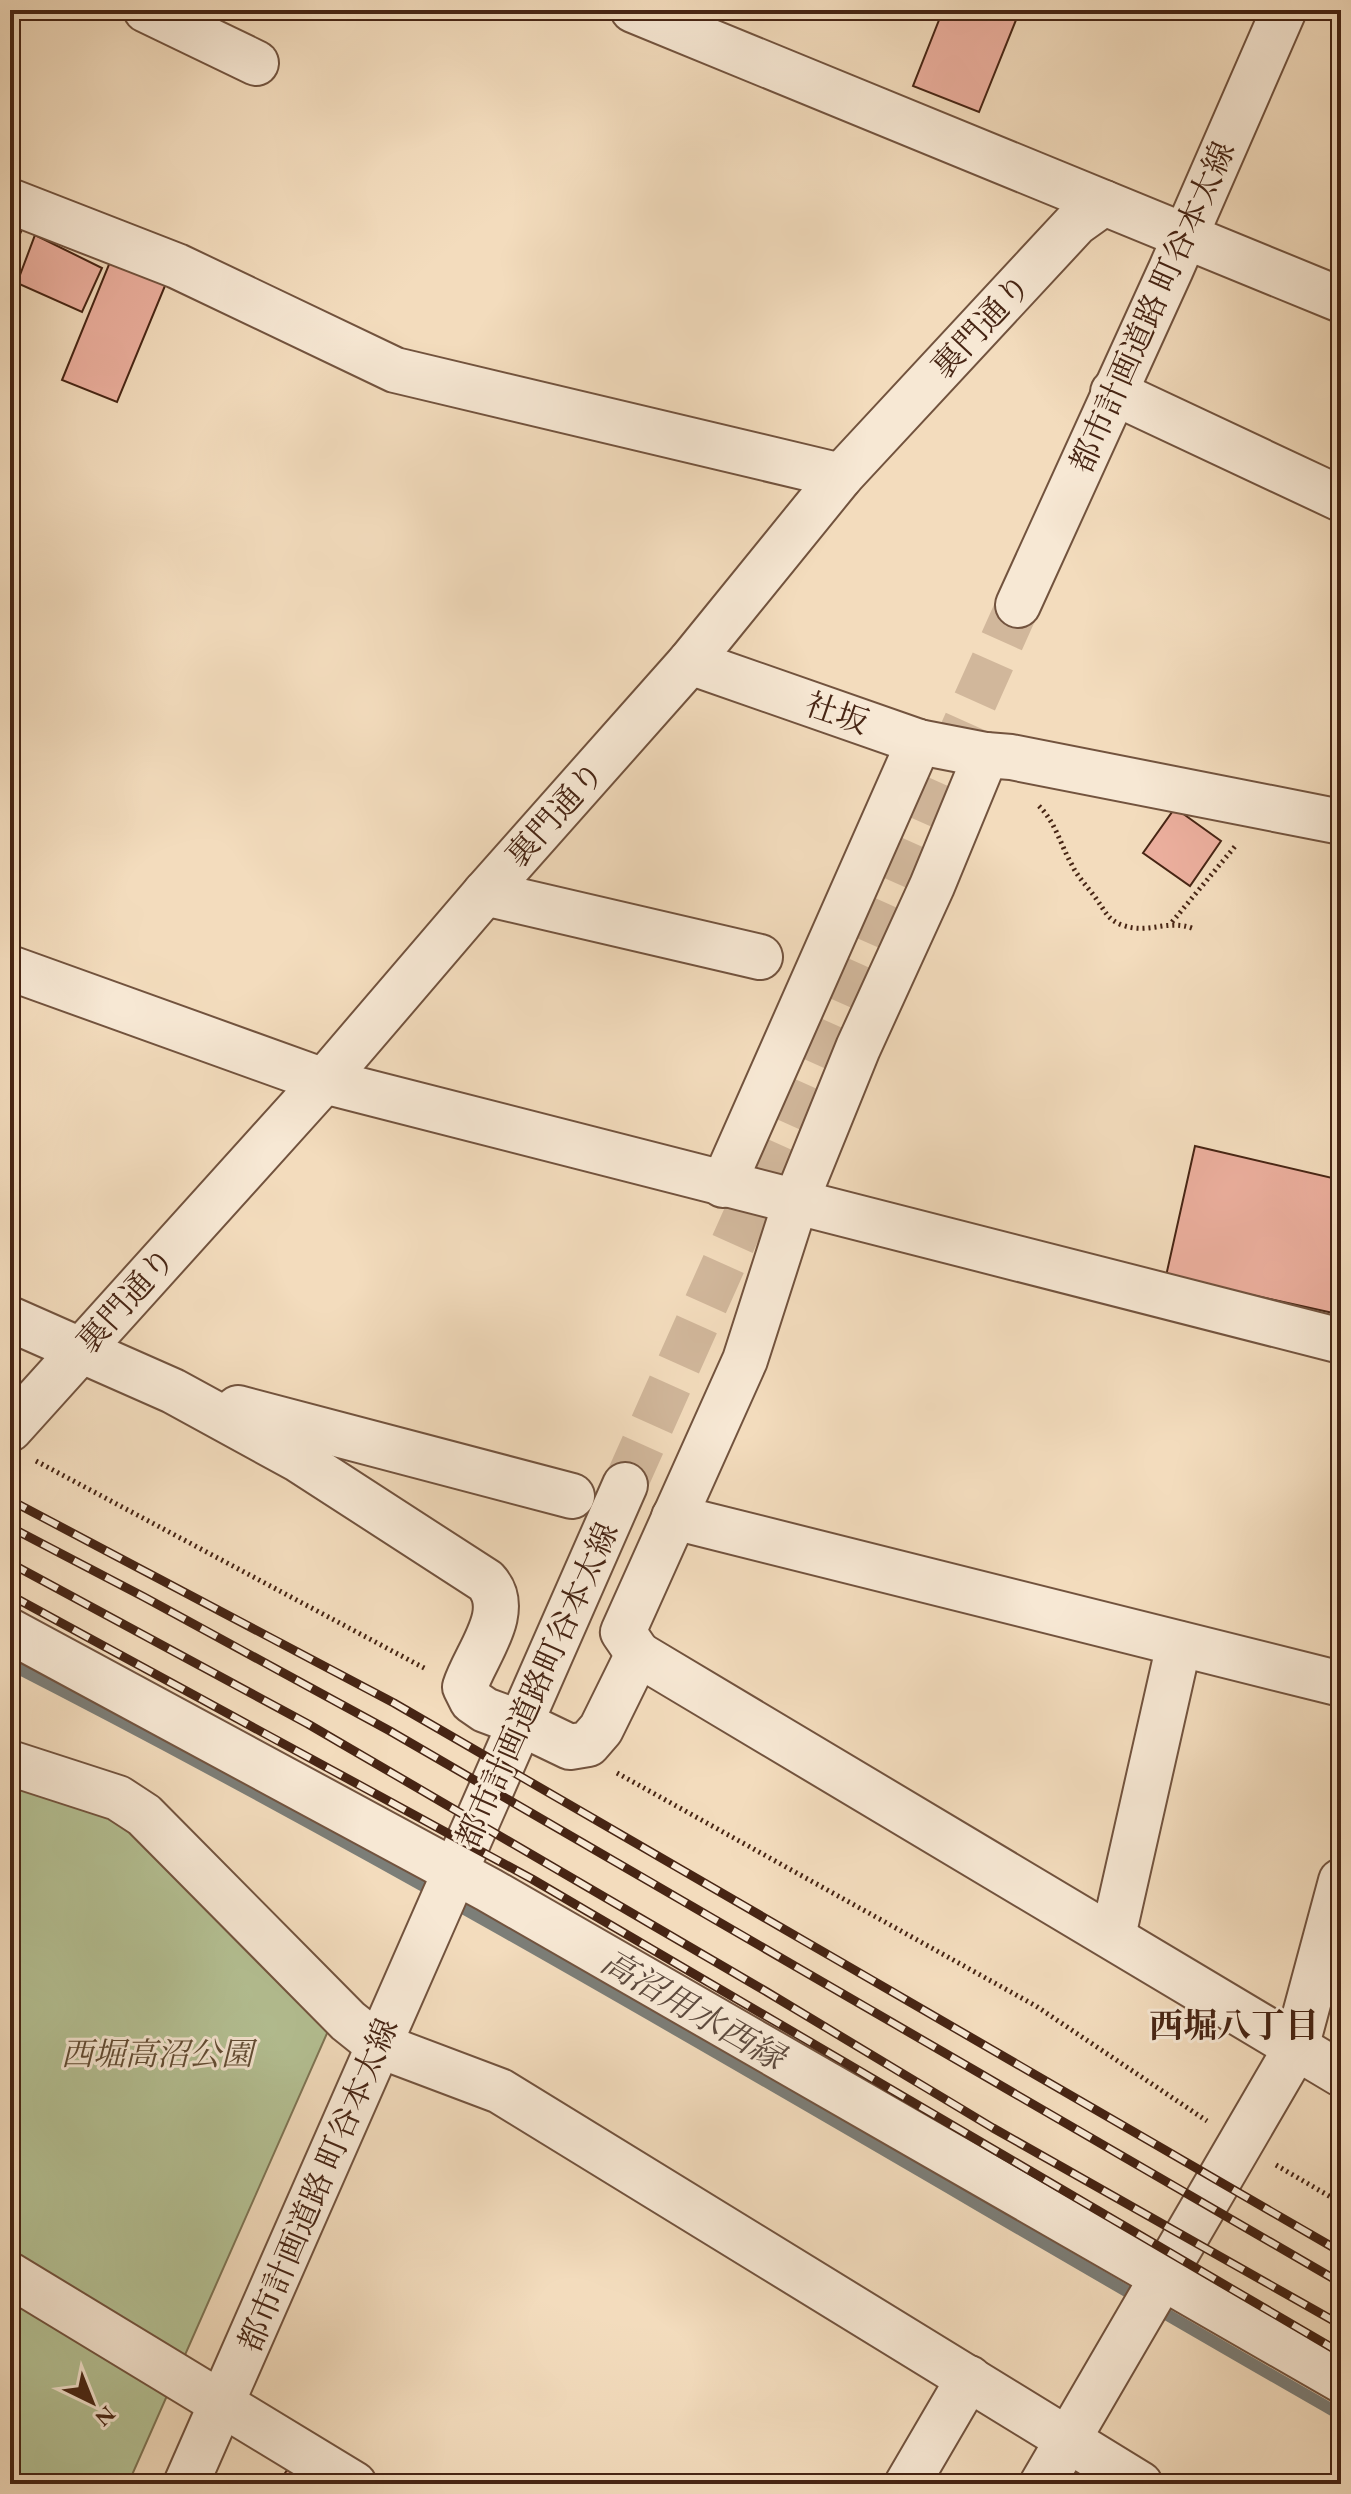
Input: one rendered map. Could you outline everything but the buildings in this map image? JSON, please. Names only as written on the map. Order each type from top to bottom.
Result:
[{"type":"street","points":[[146,10],[256,63]]},
{"type":"street","points":[[633,10],[1341,300]]},
{"type":"street","name":"都市計画道路 町谷本太線","points":[[1018,605],[1284,10]]},
{"type":"street","points":[[10,201],[177,266],[395,370],[841,476]]},
{"type":"street","name":"裏門通り","points":[[17,1442],[80,1352],[324,1081],[485,893],[690,662],[841,476],[1076,223],[1104,203]]},
{"type":"street","points":[[1113,392],[1341,499]]},
{"type":"street","name":"社坂","points":[[690,662],[919,742],[1341,822]]},
{"type":"street","points":[[723,1185],[919,742]]},
{"type":"street","points":[[986,755],[932,886],[858,1048],[796,1201],[745,1360],[623,1632],[638,1654],[1341,2074]]},
{"type":"street","points":[[485,893],[760,957]]},
{"type":"street","points":[[10,968],[324,1081],[1341,1341]]},
{"type":"street","points":[[10,1319],[173,1391],[299,1460],[486,1581],[494,1589],[496,1617],[465,1687],[472,1701],[485,1710],[520,1723],[551,1740],[575,1746],[588,1744],[601,1729],[638,1654]]},
{"type":"street","points":[[173,1391],[572,1496]]},
{"type":"street","name":"都市計画道路町谷本太線","points":[[447,1889],[625,1485]]},
{"type":"street","points":[[674,1517],[1341,1684]]},
{"type":"street","points":[[10,1631],[447,1889],[489,1890],[1152,2295],[1341,2380]]},
{"type":"street","points":[[1113,1936],[1179,1644]]},
{"type":"street","points":[[10,1763],[118,1798],[144,1815],[348,2021],[378,2045],[500,2091],[1140,2484]]},
{"type":"street","points":[[1042,2484],[1296,2048],[1341,1881]]},
{"type":"street","name":"都市計画道路 町谷本太線","points":[[186,2484],[447,1889]]},
{"type":"street","points":[[10,2275],[354,2484]]},
{"type":"street","points":[[907,2484],[969,2378]]},
{"type":"path","points":[[1037,804],[1060,834],[1070,861],[1099,901],[1105,915],[1121,925],[1135,928],[1157,928],[1171,923],[1267,807]]},
{"type":"path","points":[[1171,923],[1194,929]]},
{"type":"path","points":[[17,1442],[412,1662],[465,1687]]},
{"type":"path","points":[[575,1746],[597,1762],[1036,2006],[1241,2144],[1341,2203]]},
{"type":"green space","name":"西堀高沼公園","points":[[10,1783],[113,1812],[332,2022],[128,2484],[10,2484]]},
{"type":"waterway","name":"高沼用水西縁","points":[[10,1664],[514,1937],[1341,2415]]},
{"type":"tunnel","points":[[625,1485],[1018,605]]},
{"type":"railway","points":[[10,1500],[394,1703],[1341,2252]]},
{"type":"railway","points":[[10,1527],[390,1731],[1341,2283]]},
{"type":"railway","points":[[10,1563],[308,1724],[993,2128],[1341,2325]]},
{"type":"railway","points":[[10,1595],[532,1879],[1341,2353]]},
{"type":"district","name":"西堀八丁目","points":[[1234,2025]]}]
